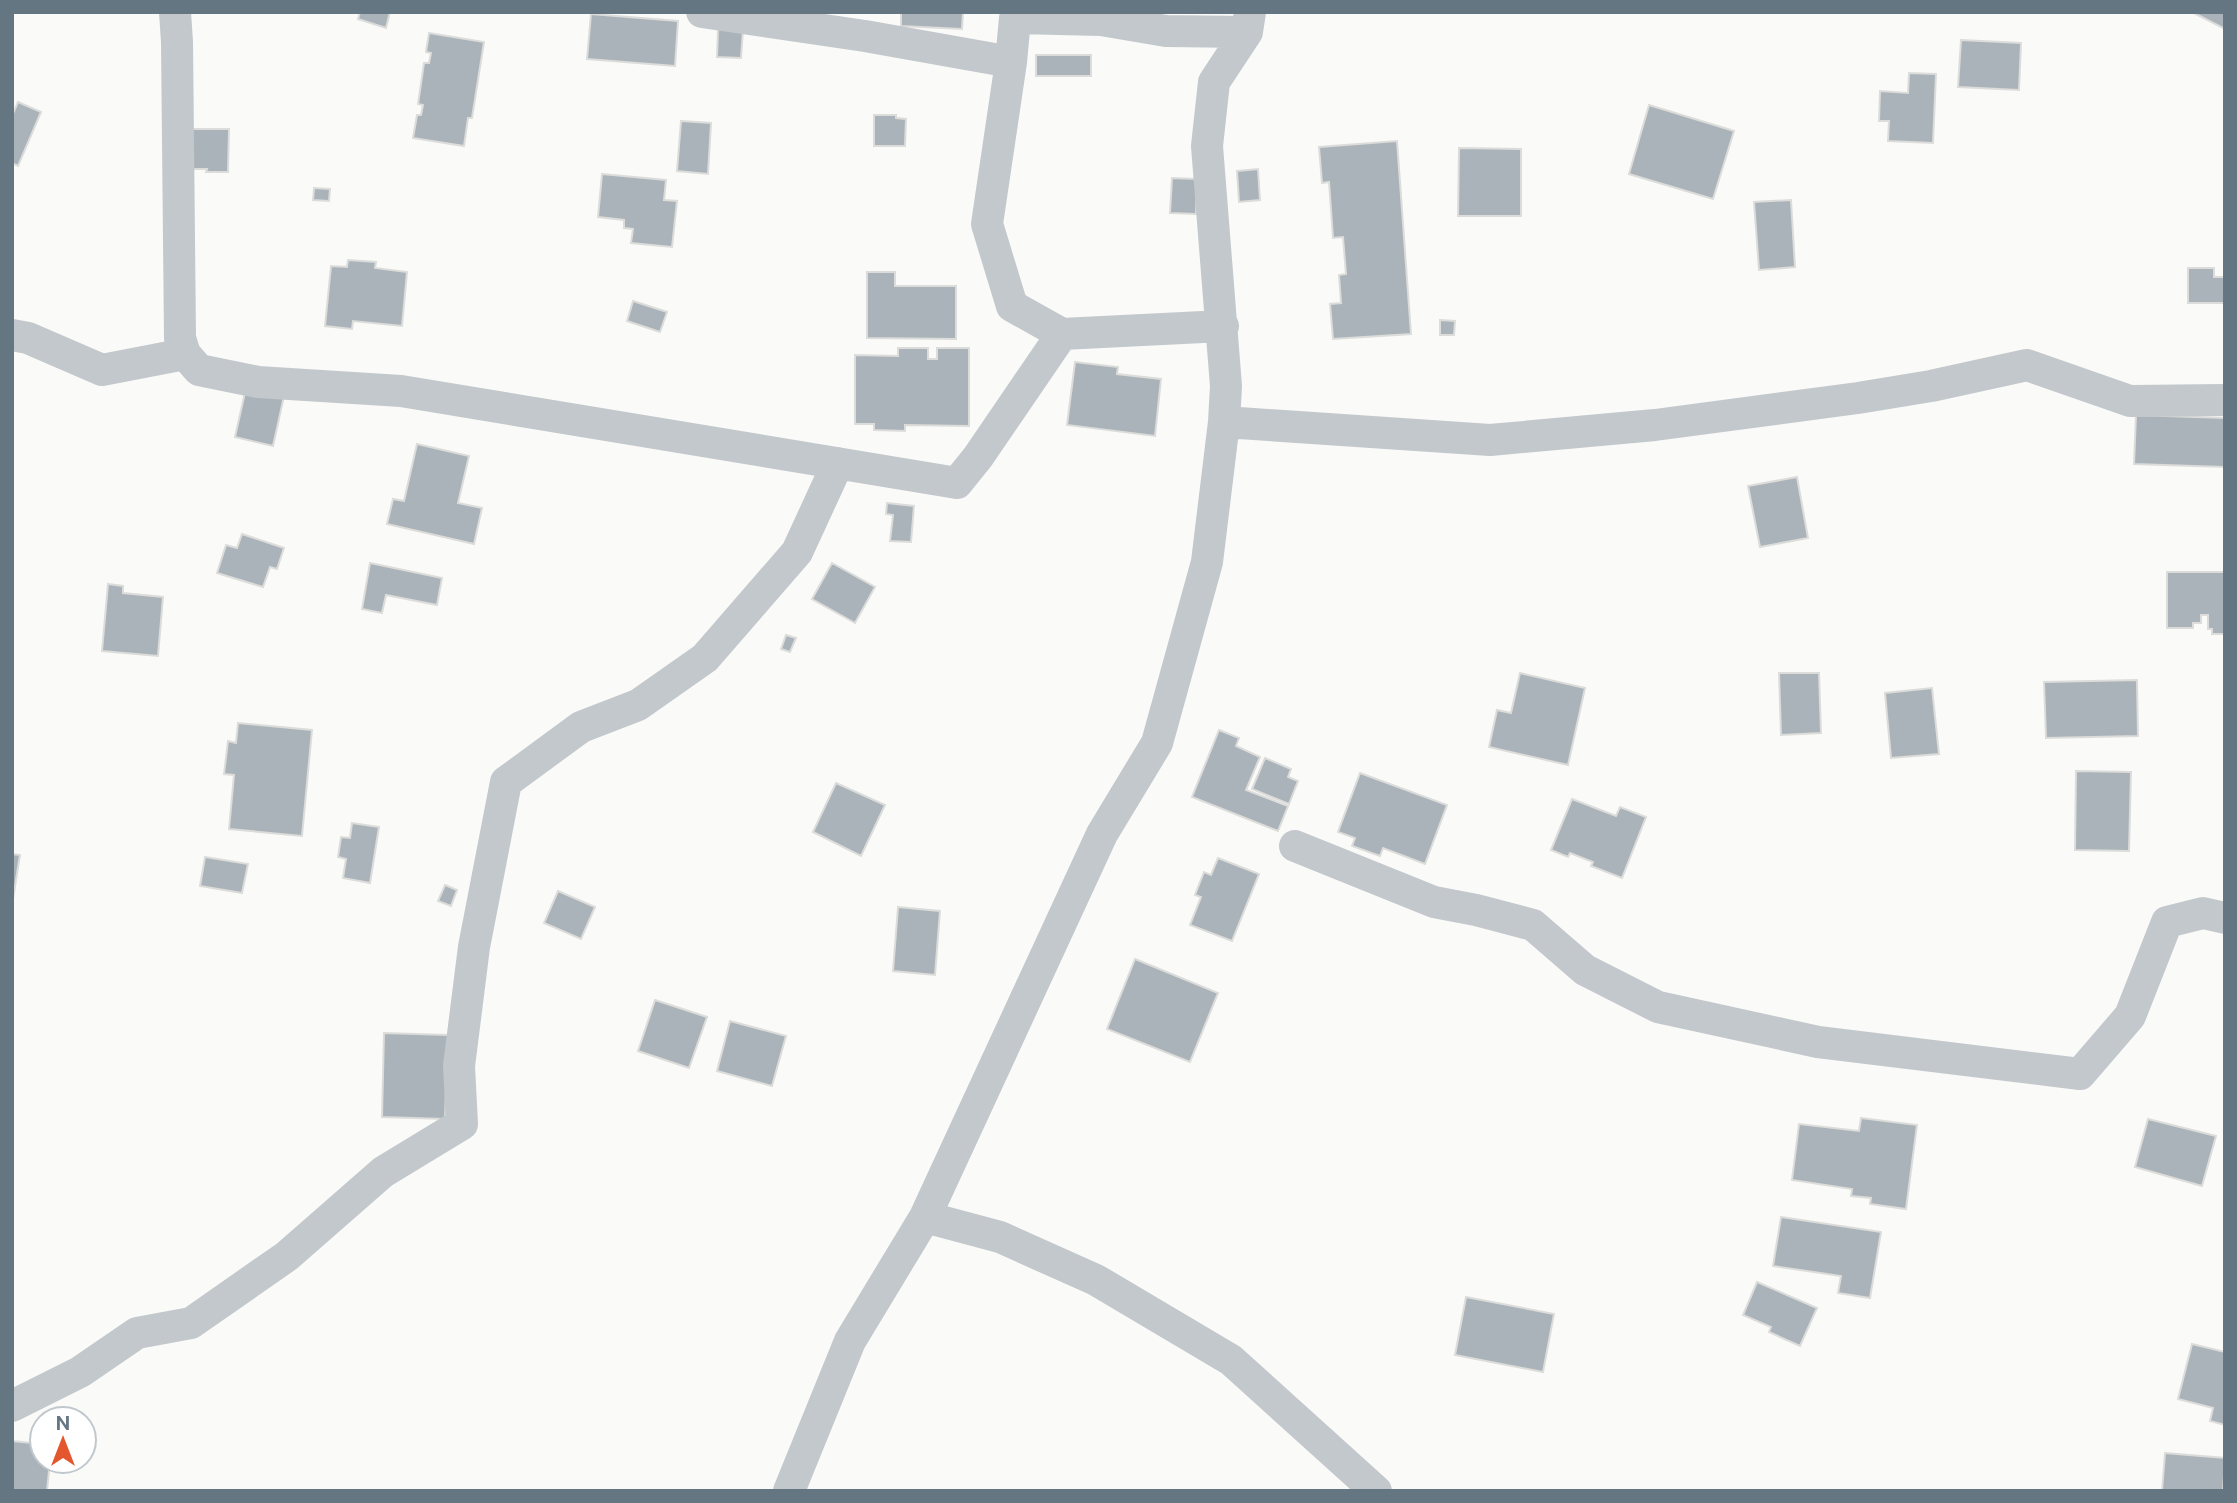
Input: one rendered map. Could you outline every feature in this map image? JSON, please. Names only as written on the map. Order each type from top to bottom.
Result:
[{"type":"street","points":[[175,12],[180,338],[185,354],[199,370],[258,382],[401,391],[957,483],[978,457],[1062,334]]},
{"type":"street","points":[[702,12],[865,36],[1011,62]]},
{"type":"street","points":[[1223,326],[1062,334],[1012,306],[986,224],[1011,62],[1015,18],[1101,20],[1166,31],[1248,22]]},
{"type":"street","points":[[789,1491],[850,1341],[925,1217],[1102,834],[1157,743],[1207,562],[1226,386],[1207,146],[1214,82],[1248,22]]},
{"type":"street","points":[[12,335],[28,338],[102,370],[185,354]]},
{"type":"street","points":[[1224,422],[1490,439],[1655,425],[1845,399],[1931,386],[2027,365],[2130,401],[2225,400]]},
{"type":"street","points":[[12,1406],[80,1372],[137,1333],[191,1323],[287,1256],[383,1172],[462,1124],[459,1066],[472,960],[506,782],[581,727],[638,705],[705,658],[797,552],[838,463]]},
{"type":"street","points":[[1295,846],[1434,902],[1533,925],[1585,970],[1658,1007],[1818,1042],[2080,1074],[2130,1016],[2166,922],[2203,913],[2225,918]]},
{"type":"street","points":[[925,1217],[1000,1237],[1096,1280],[1231,1360],[1376,1491]]},
{"type":"building","points":[[360,12],[390,12],[386,28],[358,19]]},
{"type":"building","points":[[901,12],[963,12],[962,29],[901,26]]},
{"type":"building","points":[[2192,12],[2225,12],[2225,25],[2223,28]]},
{"type":"building","points":[[591,14],[678,21],[675,66],[587,59]]},
{"type":"building","points":[[718,29],[743,30],[741,58],[717,57]]},
{"type":"building","points":[[429,33],[484,42],[472,118],[468,118],[464,146],[413,138],[417,115],[421,115],[423,105],[418,104],[424,63],[429,63],[431,53],[426,52]]},
{"type":"building","points":[[1961,40],[2021,43],[2019,90],[1958,87]]},
{"type":"building","points":[[1036,55],[1091,55],[1091,76],[1036,76]]},
{"type":"building","points":[[1909,73],[1936,74],[1933,143],[1888,141],[1889,121],[1879,121],[1880,91],[1908,93]]},
{"type":"building","points":[[18,102],[41,112],[18,166],[12,163],[12,116]]},
{"type":"building","points":[[1649,105],[1734,131],[1713,199],[1629,174]]},
{"type":"building","points":[[874,115],[896,115],[896,118],[906,119],[905,146],[874,146]]},
{"type":"building","points":[[681,121],[711,123],[708,174],[677,171]]},
{"type":"building","points":[[188,129],[229,129],[228,172],[188,169]]},
{"type":"building","points":[[1397,141],[1411,334],[1333,339],[1330,304],[1341,303],[1339,275],[1346,274],[1343,237],[1333,238],[1329,182],[1322,183],[1319,147]]},
{"type":"building","points":[[1459,148],[1521,149],[1521,216],[1458,216]]},
{"type":"building","points":[[1258,169],[1260,200],[1239,202],[1237,171]]},
{"type":"building","points":[[602,174],[666,180],[664,200],[677,201],[672,247],[631,243],[633,229],[624,228],[624,220],[598,217]]},
{"type":"building","points":[[1172,178],[1197,179],[1196,214],[1170,213]]},
{"type":"building","points":[[314,188],[330,189],[329,201],[313,200]]},
{"type":"building","points":[[1791,200],[1795,267],[1759,270],[1754,202]]},
{"type":"building","points":[[348,260],[376,262],[375,268],[407,272],[402,326],[353,321],[352,329],[325,326],[331,266],[347,267]]},
{"type":"building","points":[[2188,268],[2214,268],[2214,277],[2225,277],[2225,303],[2188,303]]},
{"type":"building","points":[[867,272],[895,272],[895,286],[956,286],[956,339],[867,338]]},
{"type":"building","points":[[633,301],[667,312],[660,332],[627,321]]},
{"type":"building","points":[[1440,320],[1455,321],[1454,335],[1440,335]]},
{"type":"building","points":[[898,348],[928,348],[928,359],[937,359],[937,348],[969,348],[969,426],[905,425],[905,431],[874,430],[874,424],[855,424],[855,355],[898,356]]},
{"type":"building","points":[[1075,362],[1118,367],[1117,374],[1161,379],[1155,436],[1067,425]]},
{"type":"building","points":[[246,388],[284,396],[273,446],[235,437]]},
{"type":"building","points":[[2136,415],[2225,418],[2225,467],[2134,464]]},
{"type":"building","points":[[417,444],[469,456],[458,503],[482,508],[474,544],[387,524],[393,499],[404,501]]},
{"type":"building","points":[[1797,477],[1808,538],[1760,547],[1748,486]]},
{"type":"building","points":[[887,503],[914,506],[911,542],[890,541],[893,515],[886,514]]},
{"type":"building","points":[[242,534],[284,548],[277,569],[270,567],[263,587],[217,573],[226,545],[237,548]]},
{"type":"building","points":[[370,563],[442,578],[437,605],[386,595],[382,613],[362,609]]},
{"type":"building","points":[[832,563],[875,587],[855,623],[812,599]]},
{"type":"building","points":[[2167,572],[2225,572],[2225,634],[2212,634],[2212,629],[2208,629],[2208,615],[2201,615],[2201,623],[2193,623],[2193,628],[2167,628]]},
{"type":"building","points":[[108,584],[123,586],[123,593],[163,597],[158,656],[102,651]]},
{"type":"building","points":[[786,635],[796,638],[790,652],[781,649]]},
{"type":"building","points":[[1520,673],[1585,688],[1568,765],[1489,747],[1497,710],[1511,713]]},
{"type":"building","points":[[1779,673],[1819,673],[1821,733],[1781,735]]},
{"type":"building","points":[[2137,680],[2138,736],[2046,738],[2044,682]]},
{"type":"building","points":[[1932,688],[1939,754],[1891,758],[1885,693]]},
{"type":"building","points":[[238,723],[312,730],[302,836],[229,829],[234,775],[224,774],[228,741],[236,743]]},
{"type":"building","points":[[1219,730],[1239,738],[1236,746],[1260,757],[1246,790],[1288,806],[1278,831],[1192,797]]},
{"type":"building","points":[[1265,758],[1291,769],[1288,777],[1298,781],[1289,804],[1252,789]]},
{"type":"building","points":[[2076,771],[2131,772],[2129,851],[2075,850]]},
{"type":"building","points":[[1360,773],[1447,805],[1425,864],[1383,848],[1380,856],[1352,846],[1355,838],[1338,832]]},
{"type":"building","points":[[836,783],[885,805],[861,856],[813,832]]},
{"type":"building","points":[[1572,799],[1616,816],[1620,807],[1646,817],[1622,878],[1591,866],[1593,862],[1570,853],[1568,857],[1551,850]]},
{"type":"building","points":[[352,823],[379,827],[370,883],[343,878],[346,859],[338,857],[341,837],[350,838]]},
{"type":"building","points":[[12,854],[20,855],[12,905]]},
{"type":"building","points":[[205,857],[248,864],[242,893],[200,886]]},
{"type":"building","points":[[1218,858],[1259,874],[1232,941],[1190,925],[1201,897],[1195,895],[1204,872],[1211,875]]},
{"type":"building","points":[[445,885],[457,890],[451,906],[438,901]]},
{"type":"building","points":[[558,891],[595,907],[581,939],[544,923]]},
{"type":"building","points":[[898,907],[940,911],[935,975],[893,971]]},
{"type":"building","points":[[1135,959],[1218,993],[1190,1062],[1107,1029]]},
{"type":"building","points":[[655,1000],[707,1017],[689,1068],[638,1051]]},
{"type":"building","points":[[730,1021],[786,1036],[772,1086],[717,1071]]},
{"type":"building","points":[[384,1033],[448,1035],[445,1119],[382,1117]]},
{"type":"building","points":[[1861,1118],[1917,1125],[1906,1209],[1870,1204],[1871,1198],[1851,1196],[1852,1189],[1792,1180],[1799,1124],[1859,1131]]},
{"type":"building","points":[[2148,1119],[2216,1136],[2202,1186],[2135,1167]]},
{"type":"building","points":[[1781,1217],[1881,1232],[1870,1298],[1838,1293],[1841,1276],[1773,1266]]},
{"type":"building","points":[[1757,1282],[1817,1308],[1800,1346],[1769,1332],[1771,1327],[1743,1315]]},
{"type":"building","points":[[1466,1297],[1554,1314],[1543,1372],[1455,1355]]},
{"type":"building","points":[[2192,1344],[2225,1352],[2225,1425],[2210,1421],[2213,1408],[2178,1399]]},
{"type":"building","points":[[12,1441],[28,1443],[28,1475],[49,1475],[47,1491],[12,1491]]},
{"type":"building","points":[[2165,1453],[2225,1458],[2223,1491],[2162,1491]]}]
